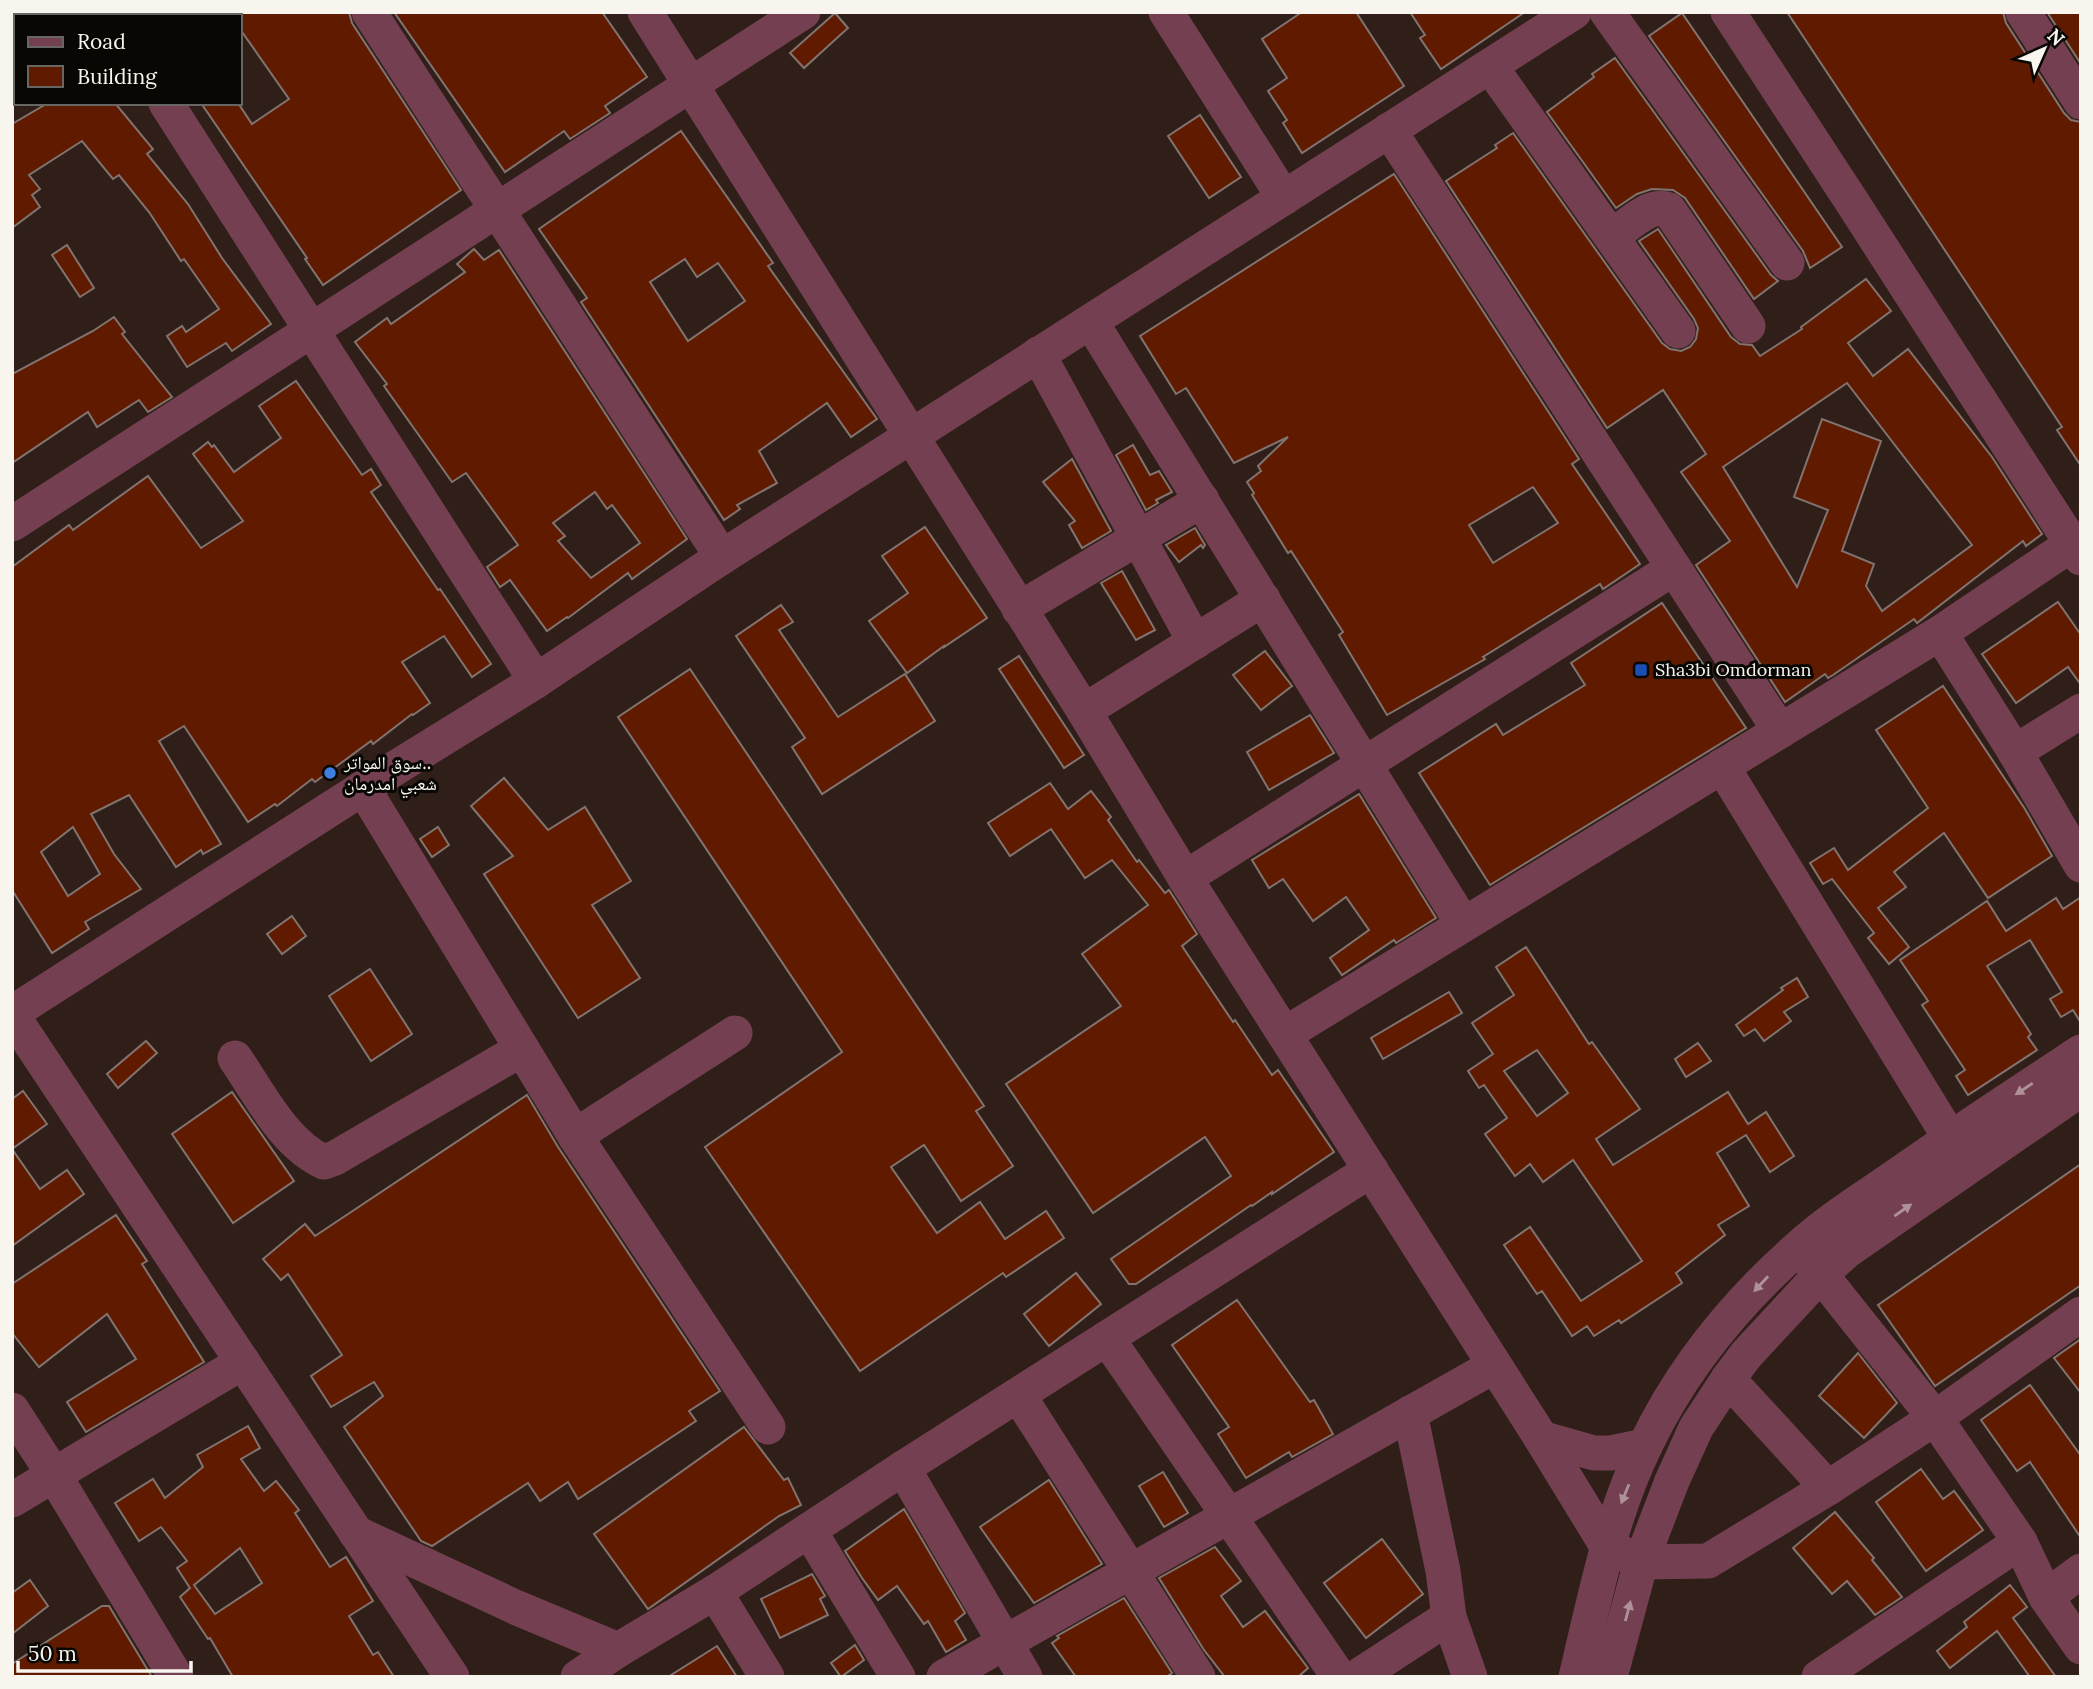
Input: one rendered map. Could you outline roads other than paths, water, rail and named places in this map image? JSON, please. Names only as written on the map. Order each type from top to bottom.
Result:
[{"type":"street","points":[[369,12],[722,556]]},
{"type":"street","points":[[645,12],[1084,711],[1185,878],[1607,1546],[1641,1562],[1708,1561],[1828,1489],[1935,1418],[2081,1314]]},
{"type":"street","points":[[12,523],[803,12]]},
{"type":"street","points":[[1166,12],[1284,198]]},
{"type":"street","points":[[452,1677],[12,1014],[362,788],[536,681],[722,556],[1574,12]]},
{"type":"street","points":[[1607,12],[1787,263]]},
{"type":"street","points":[[1285,1034],[2076,551],[1728,12]]},
{"type":"street","points":[[2023,12],[2081,102]]},
{"type":"street","points":[[1490,66],[1678,331]]},
{"type":"street","points":[[167,105],[536,681]]},
{"type":"street","points":[[1389,130],[1780,731]]},
{"type":"street","points":[[1612,237],[1652,209],[1661,206],[1669,210],[1748,326]]},
{"type":"street","points":[[1091,322],[1463,924]]},
{"type":"street","points":[[1038,354],[1195,642]]},
{"type":"street","points":[[1019,609],[1202,500]]},
{"type":"street","points":[[1185,878],[1674,568]]},
{"type":"street","points":[[1084,711],[1263,599]]},
{"type":"street","points":[[1940,633],[2015,752],[2081,865]]},
{"type":"street","points":[[2015,752],[2081,711]]},
{"type":"street","points":[[1722,766],[1950,1138]]},
{"type":"street","points":[[362,788],[575,1136],[768,1427]]},
{"type":"street","points":[[575,1136],[735,1033]]},
{"type":"street","points":[[235,1058],[289,1138],[313,1158],[324,1162],[522,1049]]},
{"type":"street","points":[[1576,1677],[1607,1546],[1620,1506],[1663,1410],[1692,1365],[1761,1283],[1830,1222],[1950,1138],[2081,1052]]},
{"type":"street","points":[[1610,1677],[1641,1562],[1672,1480],[1696,1428],[1746,1355],[1821,1274],[1870,1234],[2081,1089]]},
{"type":"street","points":[[578,1677],[715,1592],[903,1468],[1371,1170]]},
{"type":"street","points":[[1799,1247],[1935,1418],[2020,1542],[2046,1597],[2081,1647]]},
{"type":"street","points":[[1107,1338],[1339,1677]]},
{"type":"street","points":[[12,1500],[243,1362]]},
{"type":"street","points":[[944,1677],[1494,1366]]},
{"type":"street","points":[[1728,1379],[1828,1489]]},
{"type":"street","points":[[1019,1396],[1198,1677]]},
{"type":"street","points":[[12,1410],[176,1677]]},
{"type":"street","points":[[1410,1413],[1443,1571],[1449,1617],[1470,1677]]},
{"type":"street","points":[[1541,1438],[1594,1453],[1611,1453],[1645,1446]]},
{"type":"street","points":[[903,1468],[1025,1677]]},
{"type":"street","points":[[809,1530],[898,1677]]},
{"type":"street","points":[[356,1532],[515,1607],[618,1650]]},
{"type":"street","points":[[1819,1677],[2020,1542]]},
{"type":"street","points":[[2046,1597],[2081,1571]]},
{"type":"street","points":[[715,1592],[767,1677]]},
{"type":"street","points":[[1357,1677],[1449,1617]]},
{"type":"place","name":"Sha3bi Omdorman","points":[[1641,670]]},
{"type":"place","name":"سوق المواتر.. شعبي امدرمان","points":[[330,773]]}]
